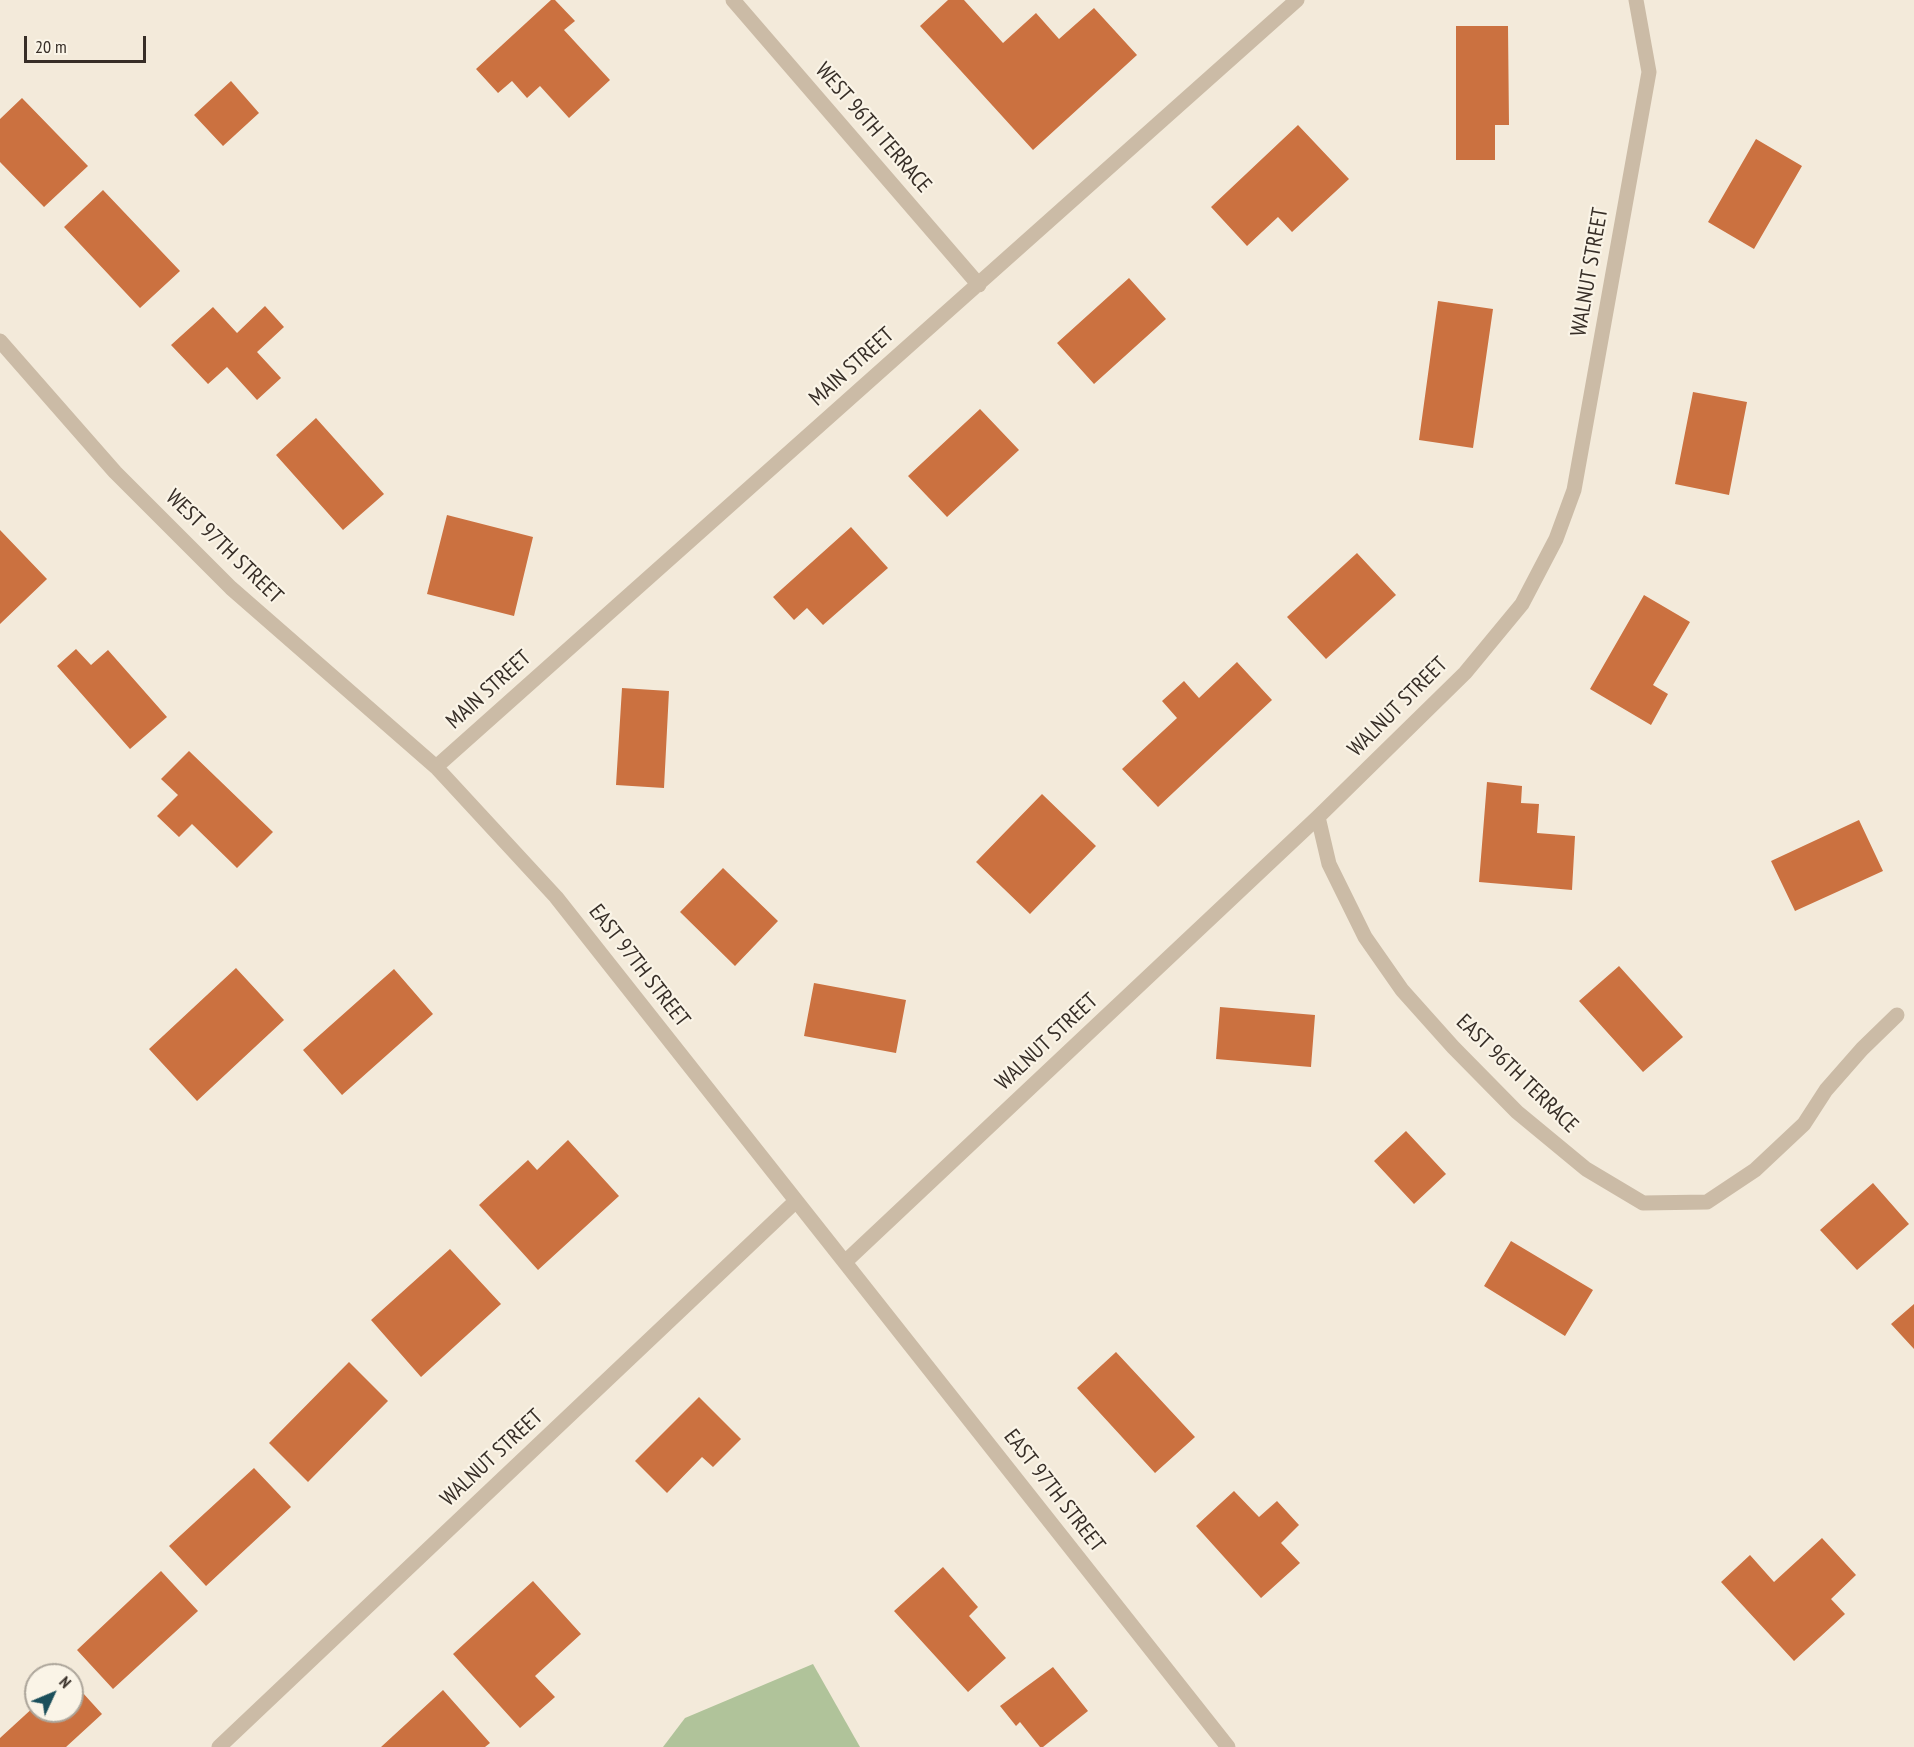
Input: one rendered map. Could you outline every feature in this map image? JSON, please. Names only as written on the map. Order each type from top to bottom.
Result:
[{"type":"street","name":"WEST 96TH TERRACE","points":[[733,0],[979,285]]},
{"type":"street","name":"MAIN STREET","points":[[436,767],[1297,0]]},
{"type":"street","name":"WALNUT STREET","points":[[844,1263],[1318,817],[1465,673],[1522,604],[1556,539],[1574,490],[1649,72],[1636,0]]},
{"type":"street","name":"WEST 97TH STREET","points":[[0,341],[115,472],[231,588],[436,767]]},
{"type":"street","name":"EAST 97TH STREET","points":[[436,767],[556,897],[1228,1747]]},
{"type":"street","name":"EAST 96TH TERRACE","points":[[1318,817],[1329,864],[1365,937],[1402,990],[1453,1047],[1517,1112],[1586,1169],[1643,1203],[1707,1202],[1755,1170],[1804,1124],[1826,1090],[1862,1049],[1897,1015]]},
{"type":"street","name":"WALNUT STREET","points":[[219,1747],[796,1201]]},
{"type":"green space","points":[[813,1664],[860,1747],[663,1747],[685,1718]]},
{"type":"building","points":[[551,0],[555,0],[575,21],[564,30],[610,80],[569,118],[540,86],[527,98],[512,81],[498,93],[476,69]]},
{"type":"building","points":[[948,0],[964,0],[1003,43],[1036,13],[1059,39],[1094,8],[1137,55],[1033,150],[920,26]]},
{"type":"building","points":[[1456,26],[1508,26],[1509,125],[1495,125],[1495,160],[1456,160]]},
{"type":"building","points":[[231,81],[259,113],[223,146],[194,115]]},
{"type":"building","points":[[22,98],[88,166],[44,207],[0,162],[0,119]]},
{"type":"building","points":[[1298,125],[1349,179],[1292,232],[1278,217],[1247,246],[1211,207]]},
{"type":"building","points":[[1756,139],[1802,166],[1754,249],[1708,222]]},
{"type":"building","points":[[103,190],[180,271],[140,308],[64,227]]},
{"type":"building","points":[[1129,278],[1166,319],[1094,384],[1057,343]]},
{"type":"building","points":[[1438,301],[1493,309],[1473,448],[1419,440]]},
{"type":"building","points":[[265,306],[284,327],[257,352],[281,378],[257,400],[227,367],[208,384],[171,345],[213,307],[237,333]]},
{"type":"building","points":[[1693,392],[1747,402],[1729,495],[1675,484]]},
{"type":"building","points":[[980,409],[1019,450],[947,517],[908,476]]},
{"type":"building","points":[[316,418],[384,494],[343,530],[276,455]]},
{"type":"building","points":[[447,515],[533,537],[514,616],[427,594]]},
{"type":"building","points":[[851,527],[888,568],[823,625],[807,608],[794,620],[773,597]]},
{"type":"building","points":[[0,530],[47,579],[0,624]]},
{"type":"building","points":[[1357,553],[1396,595],[1326,659],[1287,617]]},
{"type":"building","points":[[1644,595],[1690,622],[1653,685],[1668,694],[1651,725],[1590,689]]},
{"type":"building","points":[[76,649],[91,665],[108,650],[167,717],[130,749],[57,666]]},
{"type":"building","points":[[1237,662],[1272,700],[1158,807],[1122,769],[1177,718],[1162,701],[1184,681],[1199,698]]},
{"type":"building","points":[[622,688],[669,691],[664,788],[616,785]]},
{"type":"building","points":[[189,751],[273,832],[237,868],[192,824],[179,837],[157,816],[178,795],[161,779]]},
{"type":"building","points":[[1487,782],[1522,786],[1521,803],[1539,804],[1537,833],[1575,836],[1572,890],[1479,882]]},
{"type":"building","points":[[1042,794],[1096,846],[1030,914],[976,862]]},
{"type":"building","points":[[1859,820],[1883,871],[1795,911],[1771,861]]},
{"type":"building","points":[[723,868],[778,921],[735,966],[680,912]]},
{"type":"building","points":[[1619,966],[1683,1037],[1643,1072],[1579,1001]]},
{"type":"building","points":[[236,968],[284,1020],[197,1101],[149,1049]]},
{"type":"building","points":[[394,969],[433,1014],[342,1095],[303,1050]]},
{"type":"building","points":[[814,983],[906,1000],[896,1053],[804,1036]]},
{"type":"building","points":[[1220,1007],[1315,1015],[1311,1067],[1216,1059]]},
{"type":"building","points":[[1406,1131],[1446,1174],[1414,1204],[1374,1161]]},
{"type":"building","points":[[568,1140],[619,1196],[538,1270],[479,1205],[528,1160],[537,1170]]},
{"type":"building","points":[[1873,1183],[1909,1224],[1857,1270],[1820,1230]]},
{"type":"building","points":[[1511,1241],[1593,1290],[1565,1336],[1484,1286]]},
{"type":"building","points":[[450,1249],[501,1304],[421,1377],[371,1320]]},
{"type":"building","points":[[1914,1304],[1914,1349],[1891,1324]]},
{"type":"building","points":[[1116,1352],[1195,1437],[1155,1473],[1077,1388]]},
{"type":"building","points":[[349,1362],[388,1401],[308,1482],[269,1443]]},
{"type":"building","points":[[699,1397],[741,1439],[713,1467],[702,1457],[667,1493],[635,1461]]},
{"type":"building","points":[[254,1468],[291,1507],[206,1586],[169,1546]]},
{"type":"building","points":[[1234,1491],[1259,1517],[1277,1501],[1299,1525],[1281,1543],[1300,1563],[1261,1598],[1196,1526]]},
{"type":"building","points":[[1822,1538],[1856,1575],[1831,1599],[1845,1614],[1794,1661],[1721,1582],[1750,1555],[1774,1582]]},
{"type":"building","points":[[943,1567],[978,1607],[969,1616],[1006,1658],[968,1692],[894,1611]]},
{"type":"building","points":[[161,1571],[198,1611],[113,1689],[77,1650]]},
{"type":"building","points":[[533,1581],[581,1634],[535,1676],[555,1697],[520,1728],[453,1654]]},
{"type":"building","points":[[1053,1667],[1088,1711],[1040,1747],[1020,1722],[1016,1726],[1000,1706]]},
{"type":"building","points":[[443,1690],[490,1743],[485,1747],[381,1747]]},
{"type":"building","points":[[84,1694],[102,1714],[66,1747],[0,1747],[0,1738],[24,1716],[24,1723],[84,1723]]}]
